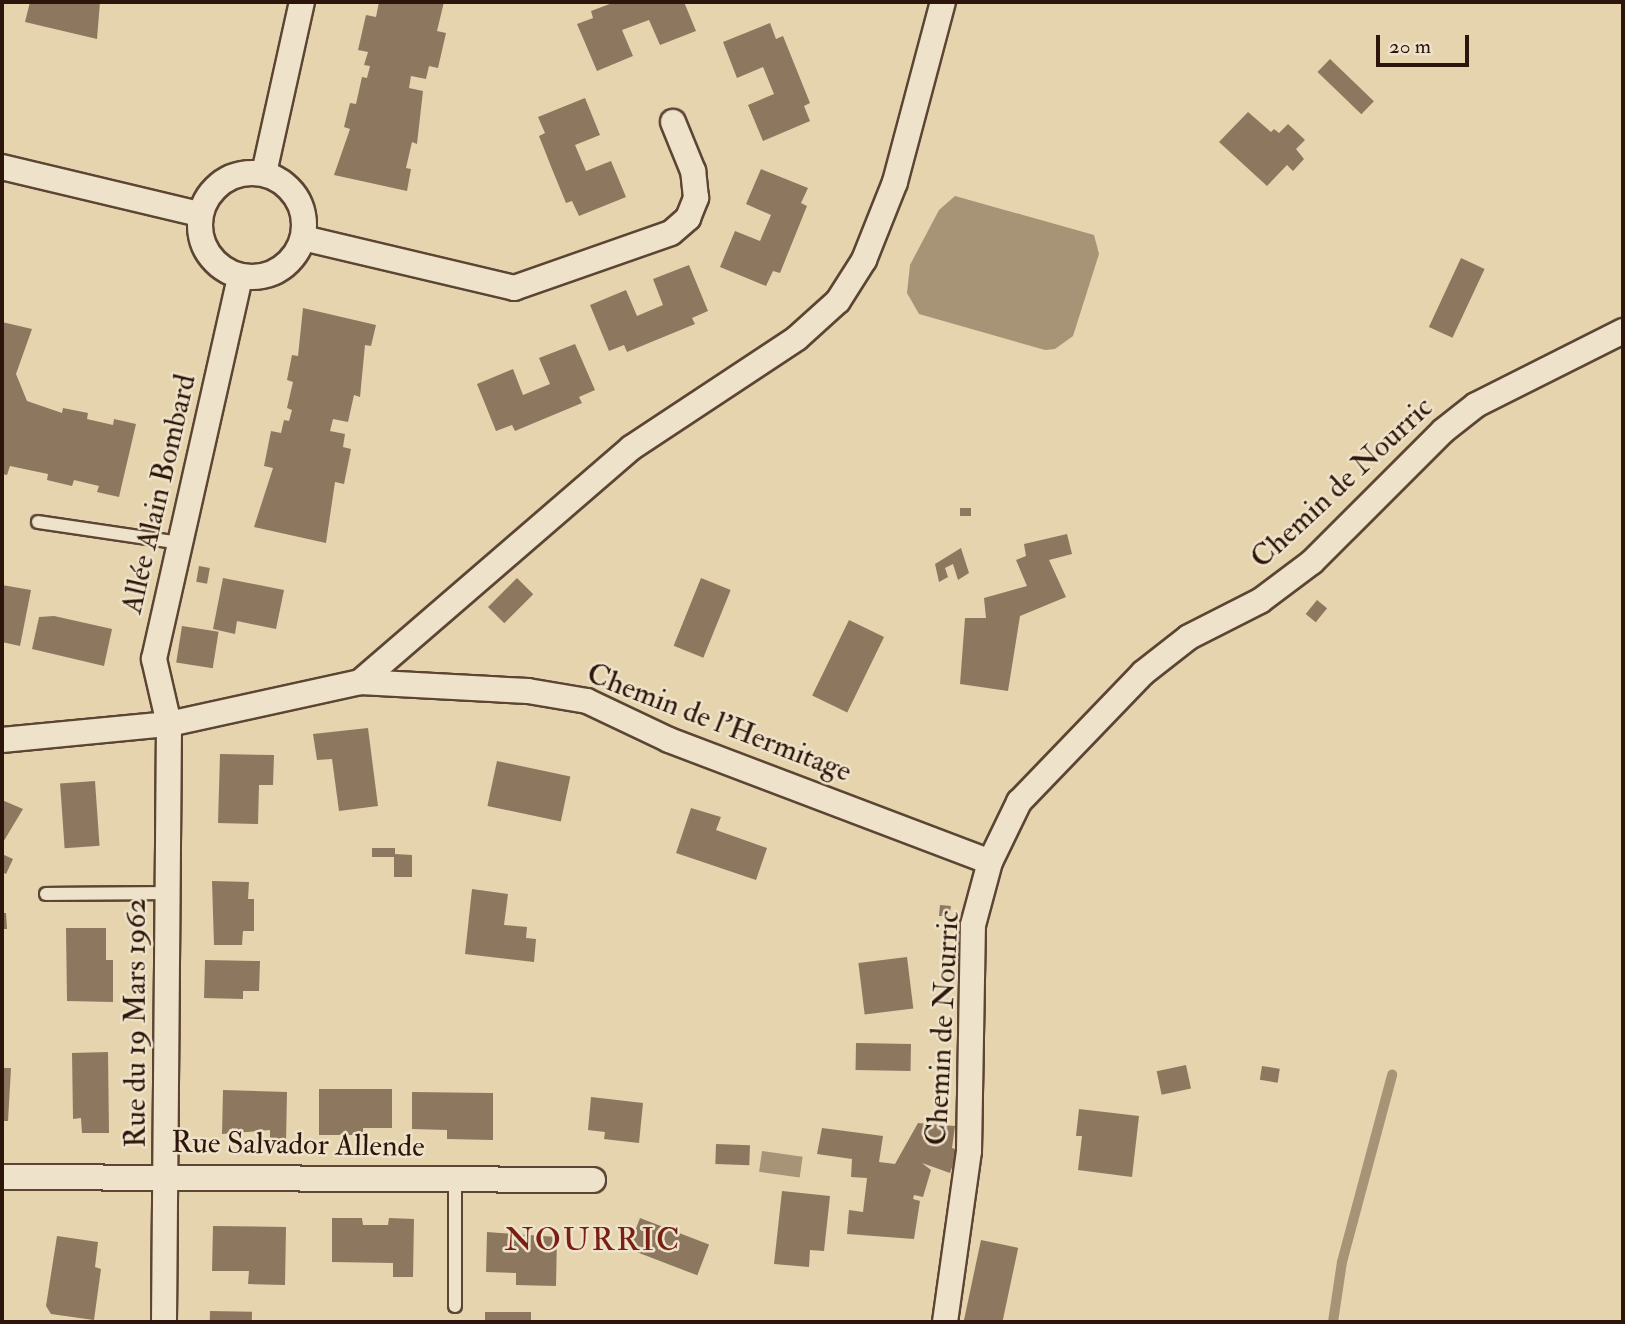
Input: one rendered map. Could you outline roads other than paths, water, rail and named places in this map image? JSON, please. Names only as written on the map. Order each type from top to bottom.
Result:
[{"type":"street","points":[[264,173],[302,2]]},
{"type":"street","points":[[360,682],[631,448],[797,338],[838,301],[864,260],[895,182],[943,2]]},
{"type":"street","points":[[303,238],[514,288],[671,233],[688,218],[696,198],[693,172],[673,122]]},
{"type":"street","points":[[2,167],[200,214]]},
{"type":"street","points":[[243,173],[264,173],[283,182],[297,197],[304,217],[303,238],[295,257],[279,271],[261,278],[240,277],[222,268],[207,254],[200,234],[200,214],[209,195],[223,180],[243,173]]},
{"type":"street","name":"Allée Alain Bombard","points":[[169,724],[154,659],[240,277]]},
{"type":"street","name":"Chemin de Nourric","points":[[945,1322],[969,1151],[973,925],[990,862],[1019,802],[1143,673],[1189,637],[1260,601],[1312,562],[1443,431],[1476,405],[1623,331]]},
{"type":"street","name":"Chemin de l'Hermitage","points":[[2,740],[169,724],[360,682],[528,691],[587,701],[669,740],[990,862]]},
{"type":"street","name":"Rue du 19 Mars 1962","points":[[164,1322],[169,724]]},
{"type":"street","name":"Rue Salvador Allende","points":[[2,1177],[166,1175],[593,1180]]},
{"type":"lane","points":[[38,522],[180,543]]},
{"type":"lane","points":[[46,894],[168,892]]},
{"type":"lane","points":[[455,1178],[455,1306]]},
{"type":"waterway","points":[[1333,1322],[1342,1262],[1392,1075]]},
{"type":"district","name":"NOURRIC","points":[[593,1240]]}]
